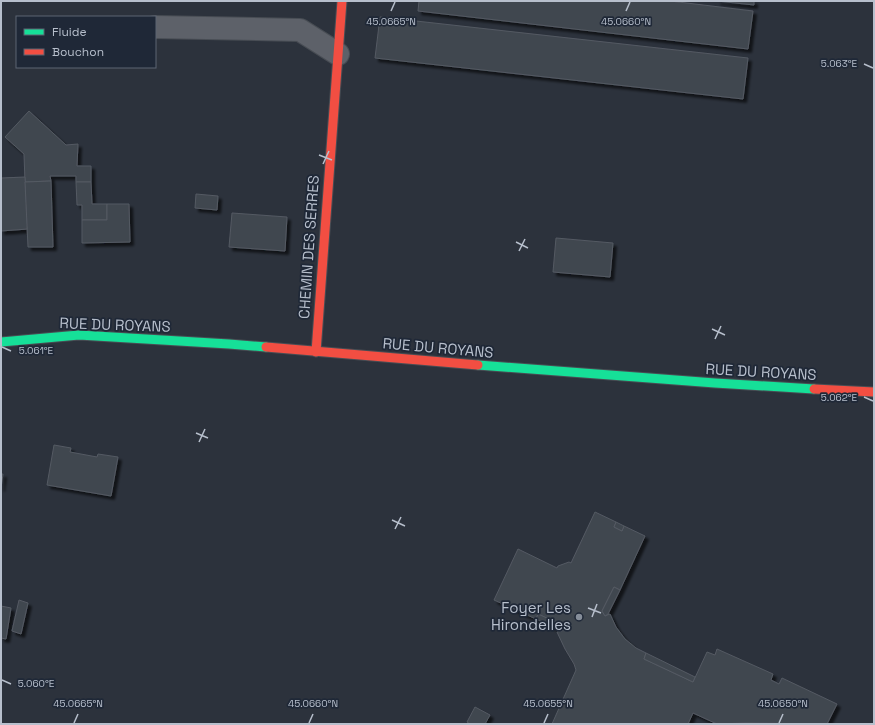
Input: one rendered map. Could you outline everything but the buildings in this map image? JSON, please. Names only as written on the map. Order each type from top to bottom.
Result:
[{"type":"street","name":"CHEMIN DES SERRES","points":[[316,352],[342,1]]},
{"type":"street","points":[[156,27],[300,30],[338,54]]},
{"type":"street","name":"RUE DU ROYANS","points":[[1,342],[79,335],[229,344],[420,361],[715,383],[874,392]]},
{"type":"traffic: fast","points":[[1,342],[79,335],[266,347]]},
{"type":"traffic: fast","points":[[478,365],[814,389]]},
{"type":"traffic: jam","points":[[316,352],[342,1]]},
{"type":"traffic: jam","points":[[266,347],[478,365]]},
{"type":"traffic: jam","points":[[814,389],[874,392]]},
{"type":"place","name":"Foyer Les Hirondelles","points":[[579,617]]}]
